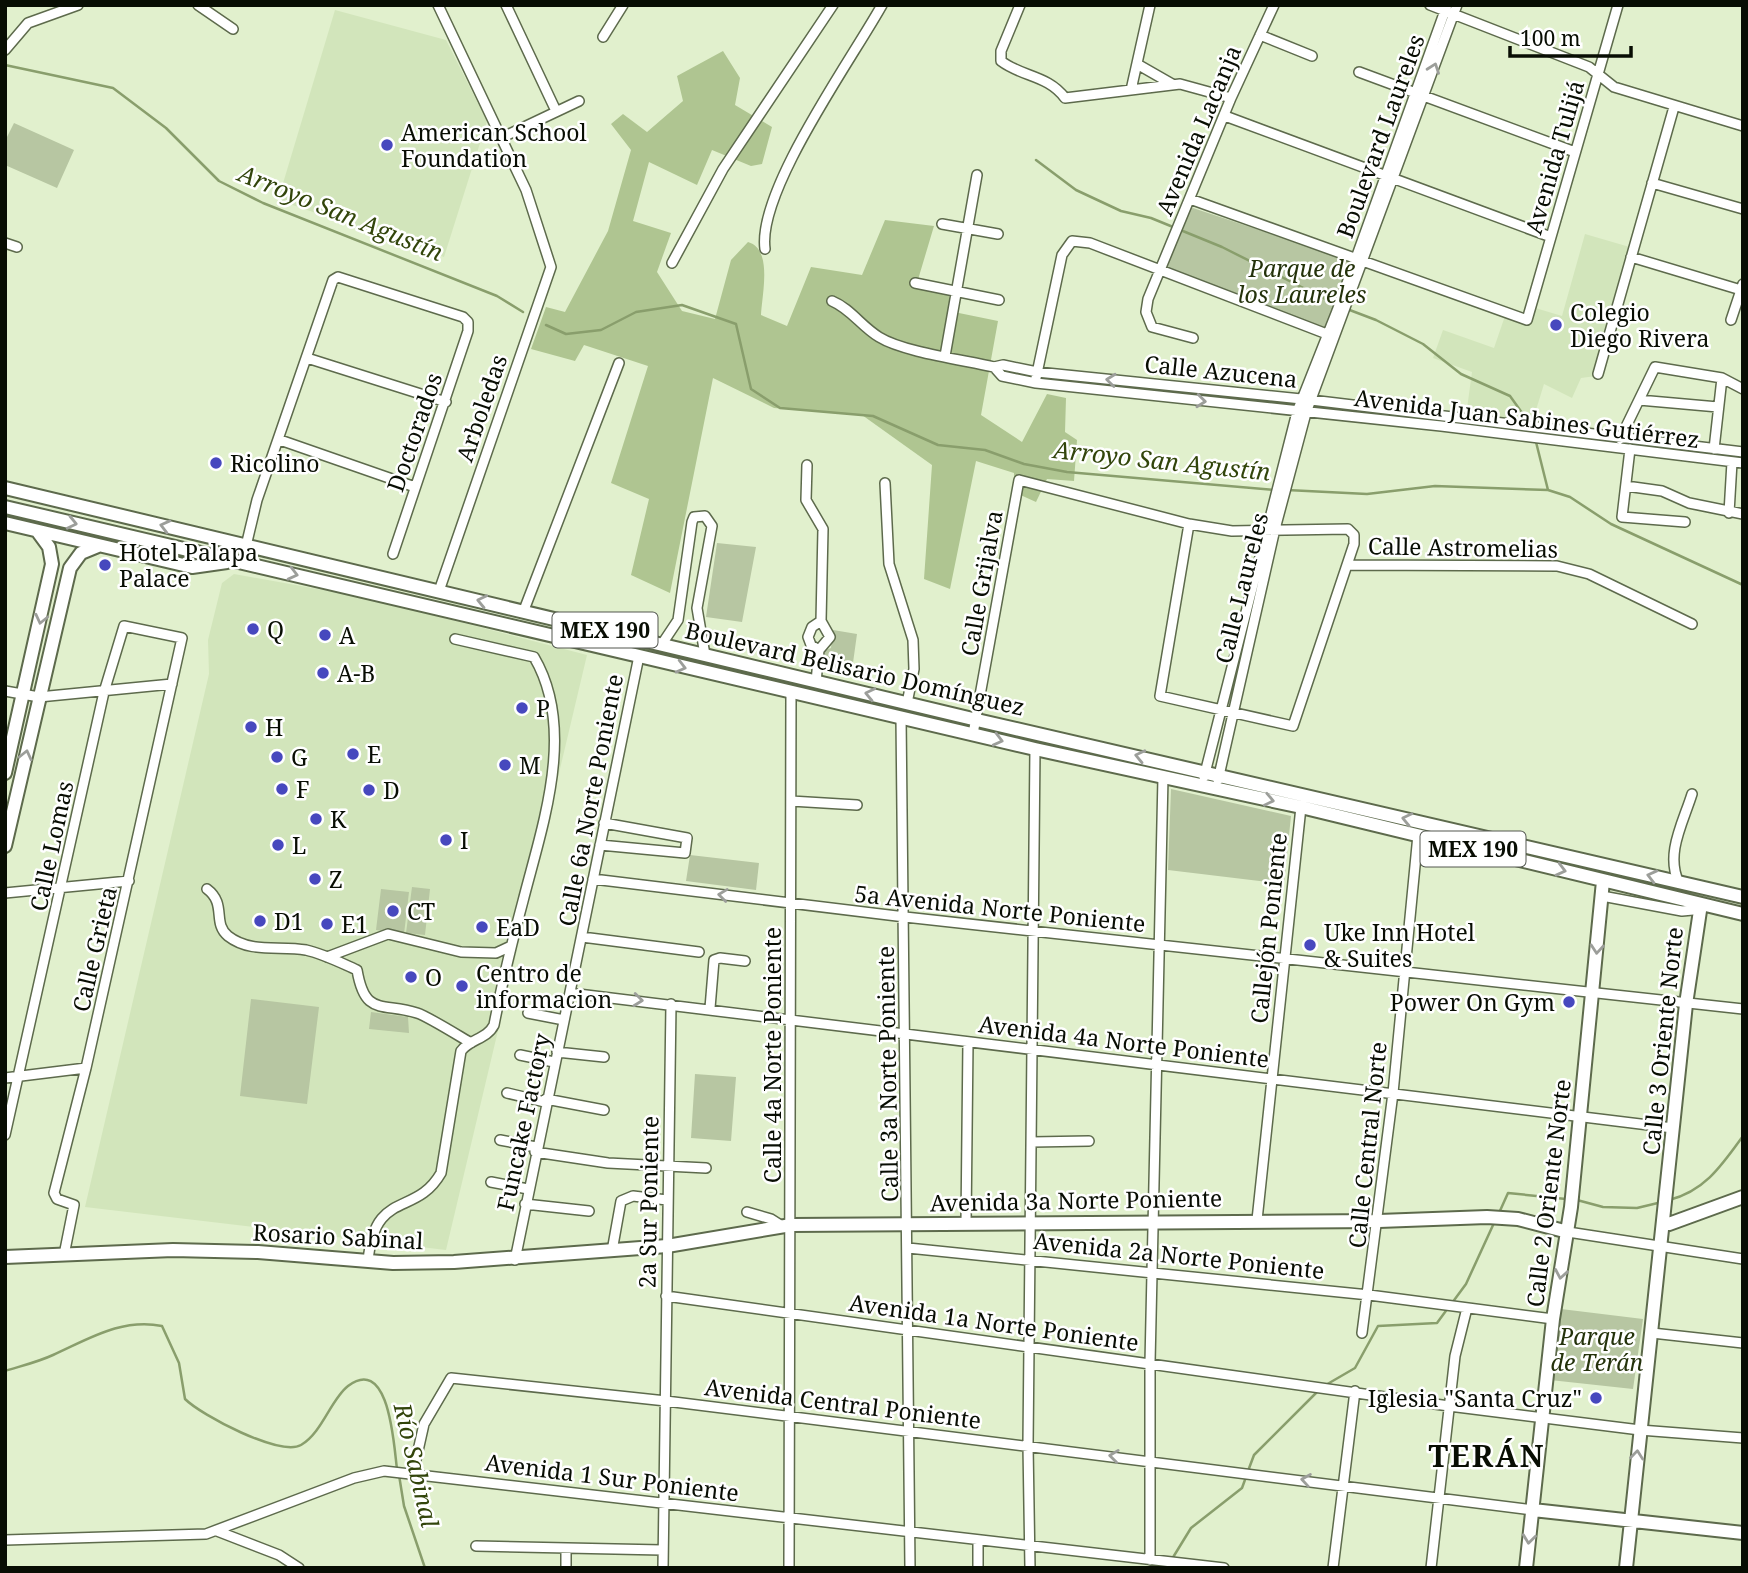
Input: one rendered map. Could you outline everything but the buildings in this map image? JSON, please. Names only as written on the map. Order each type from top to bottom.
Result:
[{"type":"main road","name":"Boulevard Belisario Domínguez","points":[[5,488],[816,682],[1206,772]]},
{"type":"main road","name":"Boulevard Belisario Domínguez","points":[[5,507],[1035,750],[1202,785]]},
{"type":"main road","points":[[5,523],[192,567],[235,560]]},
{"type":"main road","points":[[5,773],[52,564],[49,547],[38,532]]},
{"type":"main road","points":[[5,846],[10,799],[39,697],[70,568],[81,553],[98,545]]},
{"type":"main road","points":[[252,547],[254,565]]},
{"type":"main road","name":"MEX 190","points":[[1206,772],[1218,782],[1301,807],[1743,914]]},
{"type":"main road","name":"MEX 190","points":[[1202,785],[1218,782],[1743,897]]},
{"type":"main road","name":"Calle 2 Oriente Norte","points":[[1526,1568],[1553,1319],[1571,1207],[1603,881]]},
{"type":"main road","points":[[1679,883],[1700,904],[1728,893]]},
{"type":"main road","name":"Calle 3 Oriente Norte","points":[[1667,1221],[1667,1183],[1686,1004],[1700,904]]},
{"type":"main road","points":[[1626,1568],[1661,1248],[1667,1221],[1743,1197]]},
{"type":"main road","name":"Avenida 3a Norte Poniente","points":[[667,1245],[787,1225],[908,1223],[1379,1221],[1487,1217],[1518,1219],[1568,1232]]},
{"type":"main road","name":"Rosario Sabinal","points":[[5,1257],[173,1250],[258,1252],[368,1261],[514,1260],[667,1245]]},
{"type":"main road","points":[[1533,1510],[1630,1523],[1743,1533]]},
{"type":"street","points":[[5,50],[29,23],[78,5]]},
{"type":"street","points":[[198,5],[233,29]]},
{"type":"street","name":"Arboledas","points":[[438,5],[526,190],[551,267],[439,591]]},
{"type":"street","points":[[506,5],[556,111]]},
{"type":"street","points":[[603,37],[624,5]]},
{"type":"street","points":[[673,263],[723,169],[832,5]]},
{"type":"street","points":[[765,249],[764,229],[787,169],[882,5]]},
{"type":"street","points":[[1020,5],[1001,51],[1001,61],[1010,68],[1051,82],[1065,98],[1172,84]]},
{"type":"street","points":[[1131,90],[1150,5]]},
{"type":"street","name":"Avenida Lacanja","points":[[1193,338],[1152,327],[1146,312],[1160,270],[1231,99],[1274,5]]},
{"type":"street","points":[[1430,5],[1451,9],[1599,74],[1614,87],[1743,126]]},
{"type":"street","name":"Avenida Tulijá","points":[[1359,260],[1527,320],[1618,5]]},
{"type":"street","points":[[1389,179],[1424,95],[1451,9]]},
{"type":"street","name":"Boulevard Laureles","points":[[1330,336],[1389,179],[1414,91],[1451,9]]},
{"type":"street","points":[[1260,35],[1312,56]]},
{"type":"street","points":[[1137,64],[1172,84],[1231,99]]},
{"type":"street","points":[[1359,72],[1575,152]]},
{"type":"street","points":[[503,137],[579,101]]},
{"type":"street","points":[[1598,373],[1674,107]]},
{"type":"street","points":[[1225,116],[1551,237]]},
{"type":"street","points":[[945,356],[977,175]]},
{"type":"street","points":[[1652,183],[1743,209]]},
{"type":"street","points":[[1190,199],[1359,260]]},
{"type":"street","points":[[942,224],[998,234]]},
{"type":"street","points":[[832,300],[844,306],[877,336],[893,344],[994,367],[1002,376],[1036,383],[1062,255],[1072,241],[1090,243],[1330,336],[1301,413]]},
{"type":"street","points":[[5,243],[17,247]]},
{"type":"street","points":[[1631,257],[1742,287],[1731,320]]},
{"type":"street","name":"Doctorados","points":[[307,358],[333,280],[338,277],[463,317],[468,322],[468,331],[446,402],[393,554]]},
{"type":"street","points":[[915,283],[999,300]]},
{"type":"street","points":[[252,547],[257,500],[307,358],[446,402]]},
{"type":"street","points":[[524,610],[619,363]]},
{"type":"street","name":"Calle Azucena","points":[[994,367],[1003,365],[1037,372],[1306,399],[1535,427],[1587,439]]},
{"type":"street","points":[[1620,439],[1655,367],[1722,378],[1743,389]]},
{"type":"street","points":[[1714,449],[1722,378]]},
{"type":"street","name":"Avenida Juan Sabines Gutiérrez","points":[[1036,383],[1481,433],[1541,439],[1587,439],[1630,449],[1743,463]]},
{"type":"street","points":[[1639,400],[1718,407]]},
{"type":"street","name":"Calle Laureles","points":[[1202,785],[1301,413]]},
{"type":"street","points":[[1481,433],[1486,421]]},
{"type":"street","points":[[1587,439],[1620,439],[1743,452]]},
{"type":"street","points":[[280,440],[415,487]]},
{"type":"street","points":[[1630,449],[1622,517],[1685,522]]},
{"type":"street","points":[[1729,513],[1732,462]]},
{"type":"street","points":[[807,465],[806,500],[823,528],[821,621],[830,637],[819,650],[816,682]]},
{"type":"street","name":"Calle Grijalva","points":[[973,734],[1019,480],[1189,524]]},
{"type":"street","points":[[885,483],[889,564],[913,640],[914,669],[907,703]]},
{"type":"street","points":[[1626,486],[1662,491],[1689,503],[1743,514]]},
{"type":"street","points":[[662,644],[678,620],[692,522],[694,517],[705,516],[712,526],[697,607],[705,654]]},
{"type":"street","points":[[1189,524],[1232,531],[1270,529],[1348,529],[1354,535],[1354,544],[1293,726],[1160,696],[1189,524]]},
{"type":"street","name":"Calle Laureles","points":[[1218,782],[1270,529]]},
{"type":"street","name":"Calle Astromelias","points":[[1347,565],[1557,566],[1590,574],[1692,624]]},
{"type":"street","points":[[819,650],[811,645],[808,637],[813,627],[821,621]]},
{"type":"street","name":"Calle Lomas","points":[[5,1135],[104,692],[124,626],[182,638]]},
{"type":"street","name":"Calle Grieta","points":[[64,1255],[74,1205],[57,1199],[54,1193],[86,1068],[182,638]]},
{"type":"street","points":[[368,1261],[372,1233],[381,1217],[429,1189],[441,1173],[461,1051],[487,1035],[494,1025],[545,814],[553,765],[551,699],[534,657],[455,639]]},
{"type":"street","name":"Calle 6a Norte Poniente","points":[[570,993],[639,656]]},
{"type":"street","points":[[5,691],[39,697],[172,684]]},
{"type":"street","name":"Calle 4a Norte Poniente","points":[[789,1568],[791,1417],[787,1225],[792,1020],[791,692]]},
{"type":"street","name":"Calle 3a Norte Poniente","points":[[901,717],[910,1568]]},
{"type":"street","points":[[1030,1568],[1028,1446],[1035,750]]},
{"type":"street","points":[[1150,1560],[1150,1363],[1163,777]]},
{"type":"street","points":[[1679,883],[1673,869],[1672,856],[1692,794]]},
{"type":"street","points":[[791,801],[857,805]]},
{"type":"street","name":"Callejón Poniente","points":[[1257,1220],[1301,807]]},
{"type":"street","points":[[600,845],[685,853],[687,838],[604,823]]},
{"type":"street","points":[[646,849],[648,831]]},
{"type":"street","name":"Calle Central Norte","points":[[1363,1333],[1394,1093],[1418,835]]},
{"type":"street","name":"5a Avenida Norte Poniente","points":[[593,879],[1033,932],[1743,1009]]},
{"type":"street","points":[[5,893],[62,885],[129,881]]},
{"type":"street","points":[[207,889],[219,903],[222,929],[229,937],[253,948],[281,946],[327,957],[357,970],[368,1001],[377,1008],[418,1013],[471,1043]]},
{"type":"street","points":[[1601,896],[1682,911],[1693,910],[1700,904]]},
{"type":"street","points":[[327,957],[388,934],[461,952],[496,953],[512,946]]},
{"type":"street","points":[[582,937],[699,952]]},
{"type":"street","points":[[710,1009],[715,960],[720,958],[745,961]]},
{"type":"street","name":"Avenida 4a Norte Poniente","points":[[570,993],[1673,1128]]},
{"type":"street","name":"Funcake Factory","points":[[514,1260],[570,993]]},
{"type":"street","name":"2a Sur Poniente","points":[[663,1568],[671,1004]]},
{"type":"street","points":[[528,1013],[564,1020]]},
{"type":"street","points":[[966,1223],[968,1042]]},
{"type":"street","points":[[557,1052],[604,1057]]},
{"type":"street","points":[[520,1055],[554,1062]]},
{"type":"street","points":[[5,1078],[86,1068]]},
{"type":"street","points":[[507,1093],[604,1110]]},
{"type":"street","points":[[500,1140],[536,1149],[667,1168],[706,1168]]},
{"type":"street","points":[[1032,1142],[1089,1141]]},
{"type":"street","points":[[491,1182],[528,1189]]},
{"type":"street","points":[[612,1251],[621,1201],[632,1196],[667,1200]]},
{"type":"street","points":[[525,1204],[589,1211]]},
{"type":"street","points":[[747,1212],[787,1225]]},
{"type":"street","points":[[1568,1232],[1743,1259]]},
{"type":"street","name":"Avenida 2a Norte Poniente","points":[[908,1248],[1153,1271],[1553,1319]]},
{"type":"street","name":"Avenida 1a Norte Poniente","points":[[666,1296],[1355,1391]]},
{"type":"street","points":[[1431,1568],[1449,1406],[1464,1308]]},
{"type":"street","points":[[1653,1333],[1743,1343]]},
{"type":"street","name":"Avenida Central Poniente","points":[[411,1473],[424,1424],[451,1378],[666,1401],[1230,1469],[1533,1510]]},
{"type":"street","points":[[1333,1568],[1355,1391],[1449,1406],[1640,1430],[1743,1438]]},
{"type":"street","name":"Avenida 1 Sur Poniente","points":[[5,1540],[194,1536],[217,1531],[354,1478],[384,1471],[1224,1568]]},
{"type":"street","points":[[217,1531],[279,1555],[299,1568]]},
{"type":"street","points":[[978,1540],[978,1568]]},
{"type":"street","points":[[476,1546],[662,1550]]},
{"type":"street","points":[[566,1549],[566,1568]]},
{"type":"shaded area","name":"American School Foundation","points":[[335,10],[446,40],[487,121],[444,257],[278,200]]},
{"type":"shaded area","points":[[723,51],[740,78],[735,105],[772,127],[762,164],[751,166],[712,150],[697,185],[649,162],[633,221],[671,233],[657,272],[682,311],[715,319],[731,260],[748,242],[756,246],[761,253],[763,263],[761,315],[787,326],[811,267],[862,275],[885,220],[934,226],[917,283],[948,293],[954,312],[998,321],[981,415],[1022,442],[1047,394],[1066,398],[1065,432],[1077,440],[1074,481],[1047,479],[1036,502],[1014,492],[1014,473],[976,461],[950,589],[924,579],[932,465],[862,415],[774,408],[713,378],[670,593],[631,575],[649,499],[611,483],[648,366],[584,345],[575,361],[531,349],[546,307],[565,312],[608,231],[631,150],[611,124],[623,114],[647,132],[683,101],[677,76]]},
{"type":"shaded area","name":"Colegio Diego Rivera","points":[[1585,234],[1633,248],[1596,376],[1581,378],[1572,398],[1544,384],[1532,423],[1466,416],[1472,372],[1433,358],[1443,330],[1494,348],[1506,313],[1527,320],[1532,307],[1562,316]]},
{"type":"shaded area","points":[[234,574],[367,598],[587,655],[446,1250],[85,1207],[209,674],[208,640],[222,583]]},
{"type":"green space","points":[[14,123],[74,150],[57,188],[5,165],[5,141]]},
{"type":"green space","name":"Parque de los Laureles","points":[[1190,207],[1353,261],[1327,329],[1166,267]]},
{"type":"green space","points":[[717,543],[756,547],[742,622],[706,617]]},
{"type":"green space","points":[[833,630],[857,634],[852,670],[823,666],[823,651],[831,648]]},
{"type":"green space","points":[[1171,789],[1291,816],[1284,884],[1168,870]]},
{"type":"green space","points":[[690,855],[759,863],[756,890],[686,881]]},
{"type":"green space","points":[[412,887],[430,889],[425,935],[406,933]]},
{"type":"green space","name":"CT","points":[[381,889],[409,892],[404,934],[376,930]]},
{"type":"green space","points":[[251,999],[319,1007],[307,1104],[240,1096]]},
{"type":"green space","points":[[371,1012],[408,1017],[409,1033],[369,1029]]},
{"type":"green space","points":[[695,1074],[736,1077],[731,1141],[691,1138]]},
{"type":"green space","name":"Parque de Terán","points":[[1561,1309],[1643,1319],[1633,1389],[1550,1380]]},
{"type":"waterway","name":"Arroyo San Agustín","points":[[5,65],[113,88],[166,128],[219,181],[263,203],[497,296],[523,312]]},
{"type":"waterway","points":[[1036,160],[1076,190],[1121,211],[1151,218],[1222,247],[1337,305]]},
{"type":"waterway","name":"Arroyo San Agustín","points":[[546,325],[566,334],[601,330],[636,312],[682,305],[736,324],[751,389],[780,408],[873,416],[938,445],[985,450],[1024,464],[1067,472],[1274,490]]},
{"type":"waterway","points":[[1347,309],[1376,320],[1423,344],[1461,374],[1510,396],[1530,424]]},
{"type":"waterway","points":[[1533,430],[1548,490]]},
{"type":"waterway","name":"Arroyo San Agustín","points":[[1287,490],[1367,494],[1435,486],[1548,490],[1570,497],[1611,524],[1743,585]]},
{"type":"waterway","name":"Río Sabinal","points":[[1669,1200],[1693,1190],[1712,1176],[1743,1136]]},
{"type":"waterway","name":"Río Sabinal","points":[[1499,1213],[1508,1193],[1566,1199]]},
{"type":"waterway","name":"Río Sabinal","points":[[1577,1200],[1603,1207],[1637,1208],[1662,1202]]},
{"type":"waterway","name":"Río Sabinal","points":[[1452,1303],[1466,1284],[1494,1223]]},
{"type":"waterway","name":"Río Sabinal","points":[[1324,1386],[1355,1368],[1378,1326],[1437,1323],[1448,1308]]},
{"type":"waterway","name":"Río Sabinal","points":[[5,1371],[41,1360],[119,1327],[147,1324],[162,1326],[179,1363],[185,1399],[223,1424],[276,1445],[301,1445],[315,1433],[336,1399],[348,1386],[362,1380],[373,1383],[387,1408],[397,1469]]},
{"type":"waterway","name":"Río Sabinal","points":[[1248,1471],[1254,1455],[1319,1390]]},
{"type":"waterway","name":"Río Sabinal","points":[[399,1475],[404,1506],[425,1568]]},
{"type":"waterway","name":"Río Sabinal","points":[[1172,1559],[1191,1528],[1242,1488],[1246,1477]]},
{"type":"place","name":"American School Foundation","points":[[387,145]]},
{"type":"place","name":"Colegio Diego Rivera","points":[[1556,325]]},
{"type":"place","name":"Ricolino","points":[[216,463]]},
{"type":"place","name":"Hotel Palapa Palace","points":[[105,565]]},
{"type":"place","name":"Q","points":[[253,629]]},
{"type":"place","name":"A","points":[[325,635]]},
{"type":"place","name":"A-B","points":[[323,673]]},
{"type":"place","name":"P","points":[[522,708]]},
{"type":"place","name":"H","points":[[251,727]]},
{"type":"place","name":"E","points":[[353,754]]},
{"type":"place","name":"G","points":[[277,757]]},
{"type":"place","name":"M","points":[[505,765]]},
{"type":"place","name":"F","points":[[282,789]]},
{"type":"place","name":"D","points":[[369,790]]},
{"type":"place","name":"K","points":[[316,819]]},
{"type":"place","name":"I","points":[[446,840]]},
{"type":"place","name":"L","points":[[278,845]]},
{"type":"place","name":"Z","points":[[315,879]]},
{"type":"place","name":"CT","points":[[393,911]]},
{"type":"place","name":"D1","points":[[260,921]]},
{"type":"place","name":"E1","points":[[327,924]]},
{"type":"place","name":"EaD","points":[[482,927]]},
{"type":"place","name":"Uke Inn Hotel & Suites","points":[[1310,945]]},
{"type":"place","name":"O","points":[[411,977]]},
{"type":"place","name":"Centro de informacion","points":[[462,986]]},
{"type":"place","name":"Power On Gym","points":[[1569,1002]]},
{"type":"place","name":"Iglesia \"Santa Cruz\"","points":[[1596,1398]]},
{"type":"district","name":"TERÁN","points":[[1487,1455]]}]
